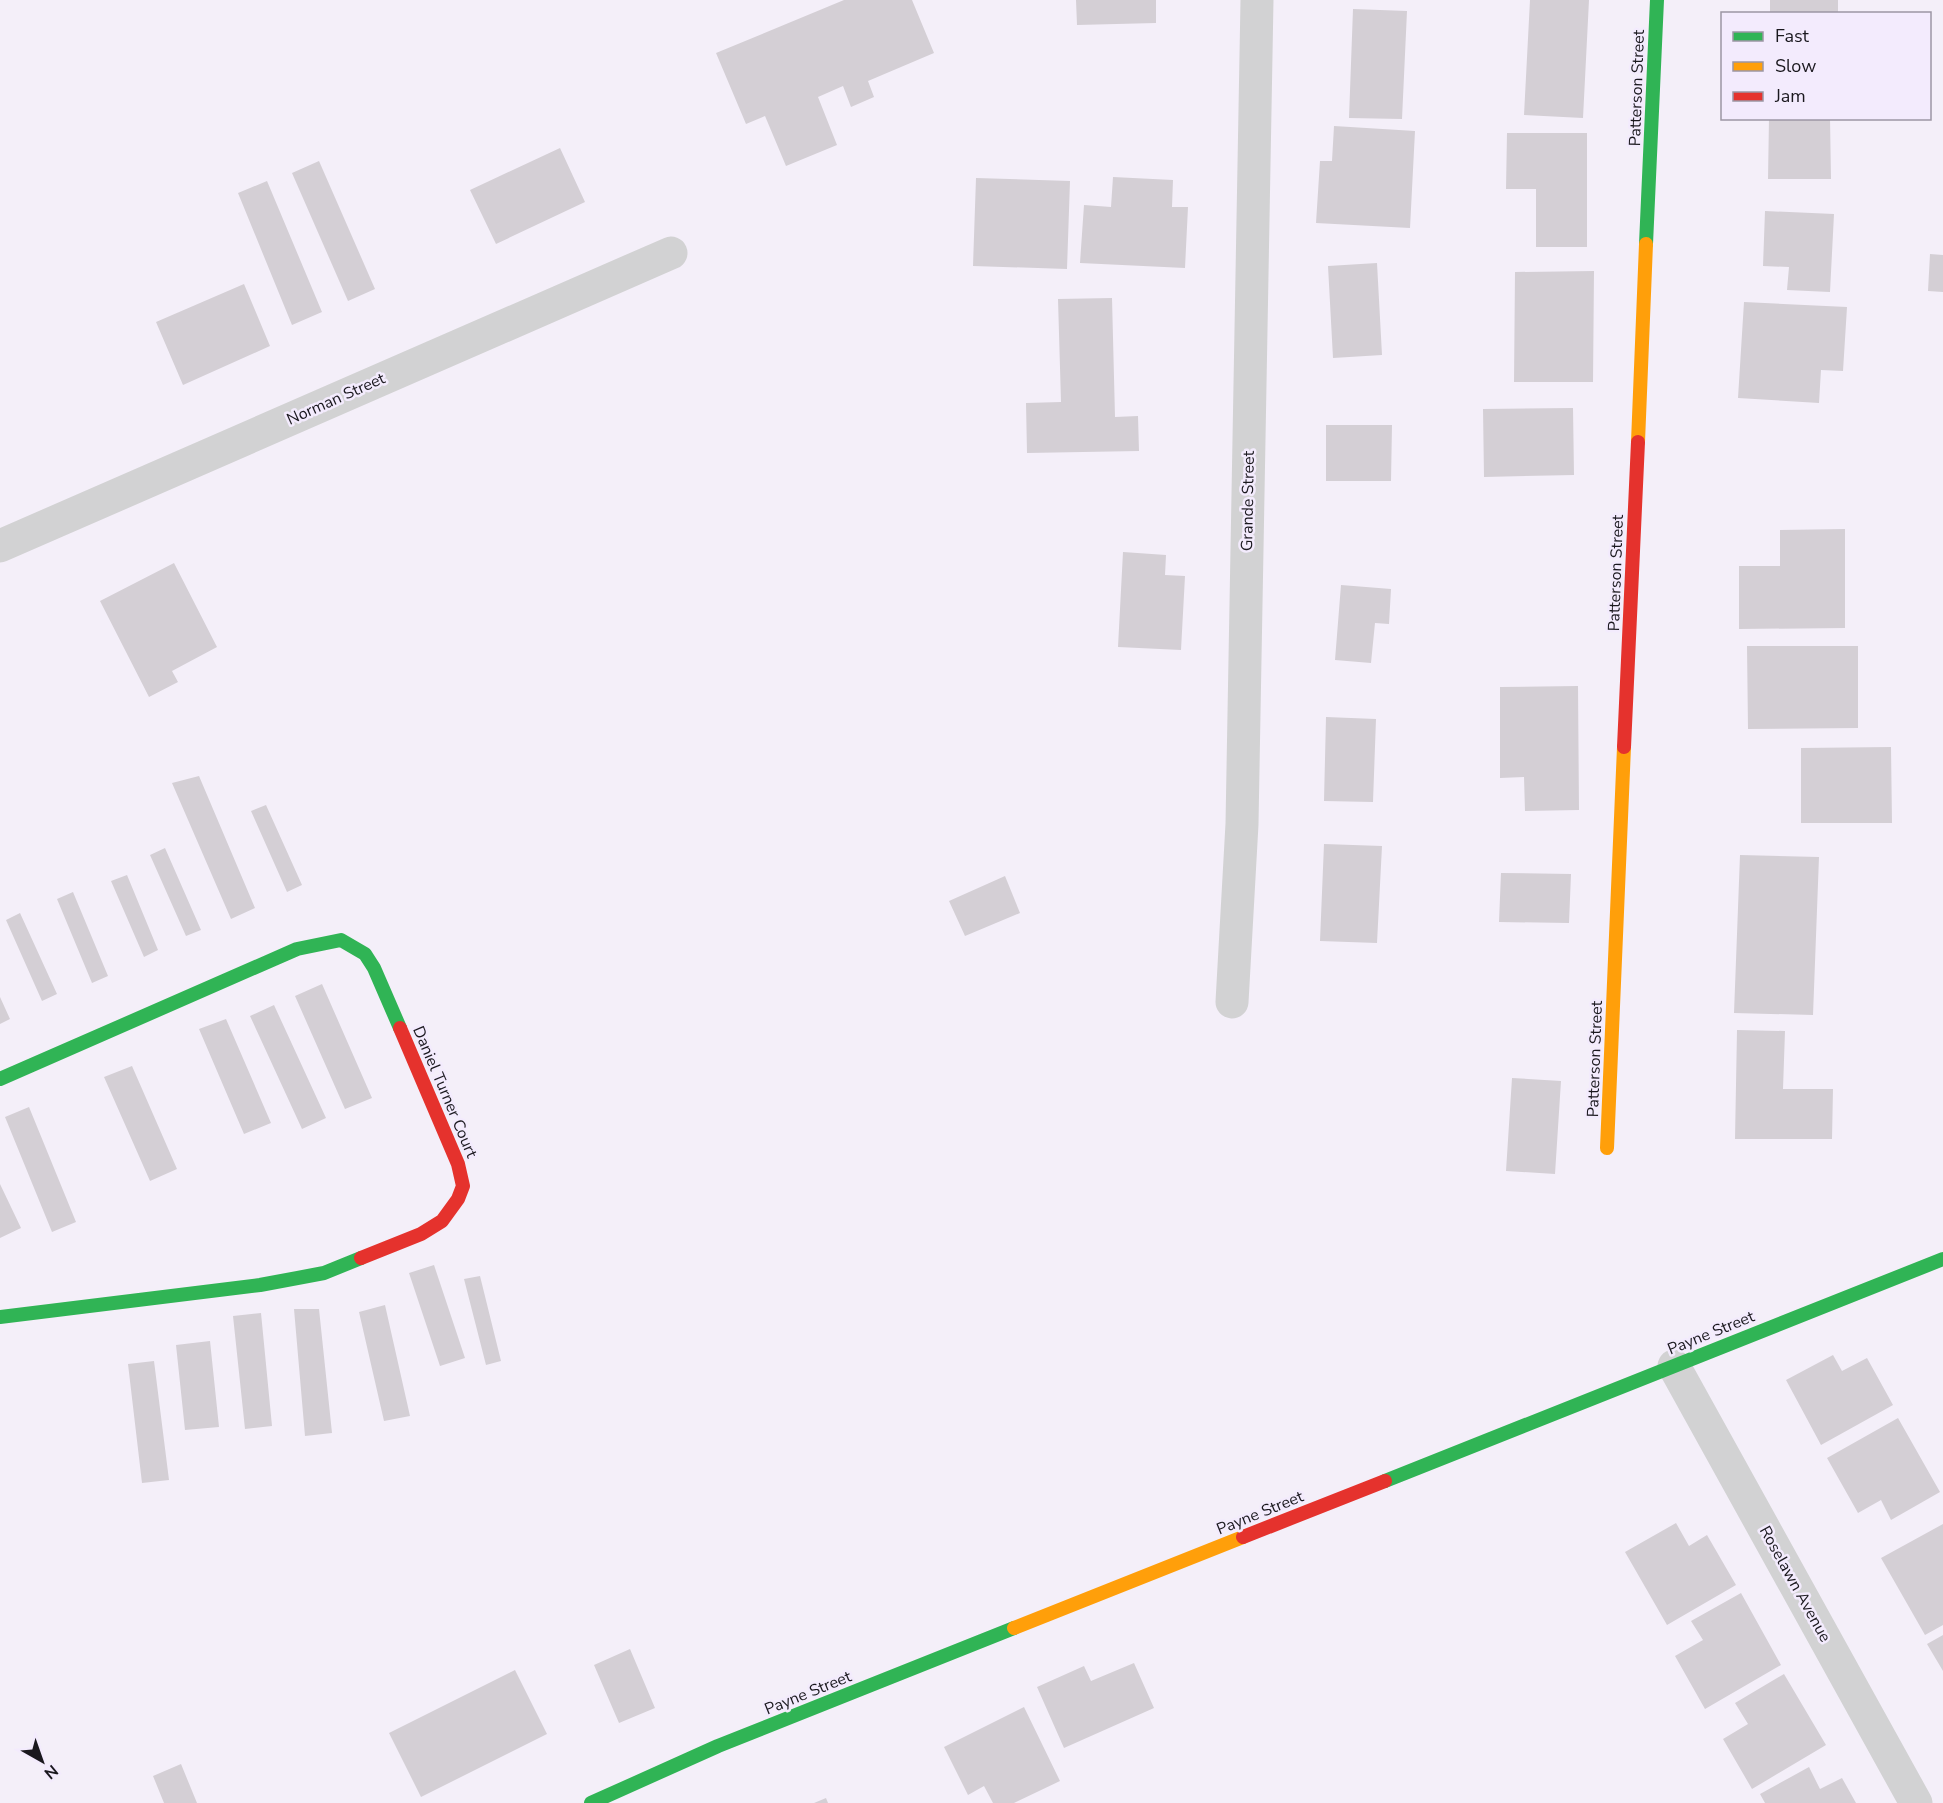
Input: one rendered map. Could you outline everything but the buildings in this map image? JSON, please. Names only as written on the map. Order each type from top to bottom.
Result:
[{"type":"street","name":"Grande Street","points":[[1232,1002],[1242,824],[1257,0]]},
{"type":"street","name":"Patterson Street","points":[[1607,1148],[1657,0]]},
{"type":"street","name":"Norman Street","points":[[0,546],[671,253]]},
{"type":"street","name":"Daniel Turner Court","points":[[0,1079],[297,950],[341,940],[365,954],[374,968],[458,1164],[463,1186],[458,1199],[442,1221],[421,1234],[324,1273],[260,1285],[0,1317]]},
{"type":"street","name":"Payne Street","points":[[591,1803],[718,1746],[1943,1259]]},
{"type":"street","name":"Roselawn Avenue","points":[[1674,1366],[1916,1803]]},
{"type":"traffic: fast","points":[[1646,244],[1657,0]]},
{"type":"traffic: fast","points":[[0,1079],[297,949],[341,940],[365,954],[374,968],[400,1028]]},
{"type":"traffic: fast","points":[[0,1317],[260,1285],[324,1273],[361,1258]]},
{"type":"traffic: fast","points":[[1385,1481],[1943,1259]]},
{"type":"traffic: fast","points":[[591,1803],[718,1746],[1014,1628]]},
{"type":"traffic: slow","points":[[1638,442],[1646,244]]},
{"type":"traffic: slow","points":[[1607,1148],[1624,747]]},
{"type":"traffic: slow","points":[[1014,1628],[1243,1537]]},
{"type":"traffic: jam","points":[[1624,747],[1638,442]]},
{"type":"traffic: jam","points":[[361,1258],[421,1234],[442,1221],[458,1199],[463,1186],[458,1164],[400,1028]]},
{"type":"traffic: jam","points":[[1243,1537],[1385,1481]]}]
